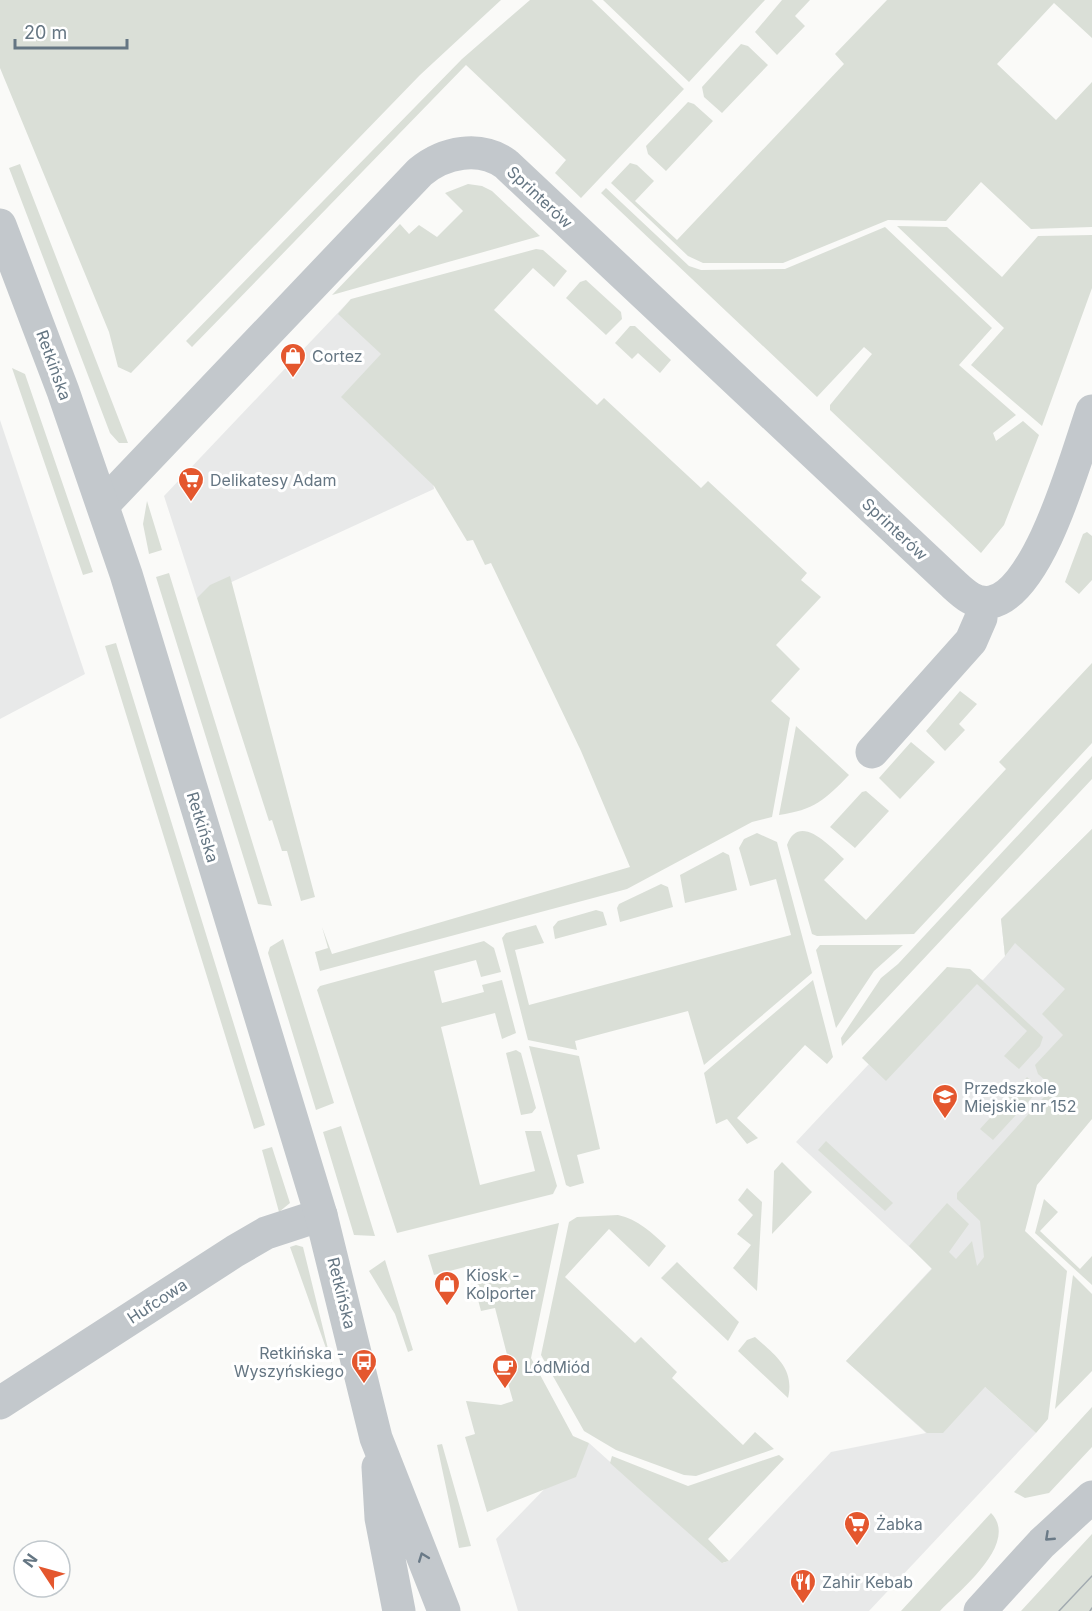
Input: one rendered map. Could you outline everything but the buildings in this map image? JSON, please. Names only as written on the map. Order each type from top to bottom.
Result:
[{"type":"street","name":"Sprinterów","points":[[103,505],[420,172],[432,162],[448,156],[474,153],[498,159],[506,164],[965,595],[982,602]]},
{"type":"street","name":"Retkińska","points":[[0,225],[63,391],[103,505],[321,1215],[376,1438],[444,1611]]},
{"type":"street","points":[[872,752],[971,641],[981,618],[982,602],[991,602],[1008,593],[1034,561],[1049,534],[1092,411]]},
{"type":"street","name":"Hufcowa","points":[[0,1403],[235,1251],[266,1233],[321,1215]]},
{"type":"street","name":"Retkińska","points":[[376,1438],[381,1518],[393,1607]]},
{"type":"street","points":[[980,1611],[1042,1543],[1092,1497]]},
{"type":"shaded area","points":[[0,0],[501,0],[420,75],[131,373],[118,367],[109,332],[0,68]]},
{"type":"shaded area","points":[[530,0],[592,0],[684,89],[581,198],[555,173],[566,160],[466,65],[192,347],[186,341],[462,59]]},
{"type":"shaded area","points":[[603,0],[765,0],[689,82]]},
{"type":"shaded area","points":[[782,0],[810,0],[795,16],[805,26],[777,55],[755,32]]},
{"type":"shaded area","points":[[887,0],[1092,0],[1092,38],[1054,3],[997,64],[1056,120],[1092,82],[1092,227],[1031,229],[981,182],[946,221],[888,220],[783,263],[703,263],[688,256],[611,183],[630,163],[637,165],[654,181],[635,201],[677,240],[844,64],[835,54]]},
{"type":"shaded area","points":[[741,44],[748,46],[768,65],[722,113],[704,97],[702,87]]},
{"type":"shaded area","points":[[688,102],[694,104],[713,121],[666,171],[648,154],[646,146]]},
{"type":"shaded area","points":[[20,164],[128,443],[119,443],[110,433],[9,168]]},
{"type":"shaded area","points":[[468,184],[482,186],[492,191],[540,236],[332,295],[400,224],[409,234],[419,225],[437,237],[463,211],[445,193]]},
{"type":"shaded area","points":[[606,188],[689,266],[701,270],[785,269],[885,227],[992,328],[959,365],[1016,415],[993,433],[996,441],[1023,421],[1039,435],[1004,525],[981,553],[830,410],[830,405],[872,354],[864,347],[817,397],[601,193]]},
{"type":"shaded area","points":[[897,226],[947,227],[1002,277],[1038,236],[1092,235],[1092,288],[1042,426],[971,365],[1004,328]]},
{"type":"shaded area","points":[[536,249],[543,250],[567,271],[554,287],[533,268],[494,310],[597,405],[604,398],[701,488],[708,481],[807,573],[801,580],[821,597],[776,645],[800,669],[771,701],[790,718],[772,817],[752,822],[627,889],[320,971],[315,952],[328,948],[322,927],[332,954],[630,867],[581,751],[491,563],[485,565],[473,540],[467,541],[434,486],[341,397],[381,354],[338,314],[351,299]]},
{"type":"shaded area","points":[[586,280],[621,312],[622,319],[606,335],[566,298],[580,282]]},
{"type":"shaded area","points":[[351,299],[415,356],[434,489],[197,598],[164,496]]},
{"type":"shaded area","points":[[630,326],[635,326],[671,360],[660,373],[638,353],[632,359],[615,343]]},
{"type":"shaded area","points":[[12,368],[25,374],[93,572],[83,575]]},
{"type":"shaded area","points":[[0,420],[85,674],[0,719]]},
{"type":"shaded area","points":[[147,501],[162,550],[149,554],[143,524]]},
{"type":"shaded area","points":[[1087,532],[1092,536],[1092,580],[1079,594],[1065,582],[1083,534]]},
{"type":"shaded area","points":[[169,573],[272,906],[258,904],[156,577]]},
{"type":"shaded area","points":[[230,576],[315,897],[301,901],[287,851],[282,851],[272,820],[269,821],[197,598],[210,585]]},
{"type":"shaded area","points":[[116,643],[265,1125],[254,1129],[105,646]]},
{"type":"shaded area","points":[[1092,663],[1092,743],[914,934],[817,936],[812,934],[787,845],[792,836],[799,831],[815,835],[844,859],[824,880],[866,920],[1006,769],[999,762]]},
{"type":"shaded area","points":[[960,691],[977,704],[959,724],[965,730],[945,751],[926,731]]},
{"type":"shaded area","points":[[796,726],[849,775],[833,791],[810,807],[779,815]]},
{"type":"shaded area","points":[[911,742],[935,762],[900,799],[879,778]]},
{"type":"shaded area","points":[[1092,756],[1092,779],[842,1046],[841,1038],[881,978],[898,964]]},
{"type":"shaded area","points":[[866,791],[889,811],[855,848],[830,827],[862,792]]},
{"type":"shaded area","points":[[1092,829],[1092,1099],[1026,1176],[985,1387],[1036,1433],[869,1611],[518,1611],[496,1539],[589,1443],[723,1563],[729,1561],[831,1452],[926,1433],[846,1361],[932,1268],[796,1142],[955,972],[983,980],[1005,956],[1001,919]]},
{"type":"shaded area","points":[[1092,829],[1092,1119],[1037,1185],[1025,1231],[1067,1271],[1048,1419],[1036,1433],[985,1387],[943,1433],[927,1433],[846,1361],[932,1269],[909,1246],[947,1203],[969,1224],[949,1252],[956,1259],[972,1241],[977,1266],[984,1257],[980,1221],[957,1199],[957,1193],[1053,1087],[1038,1074],[1035,1065],[1063,1035],[1042,1014],[1065,989],[1015,943],[1005,956],[1001,919]]},
{"type":"shaded area","points":[[757,833],[777,842],[812,973],[704,1065],[688,1011],[575,1041],[577,1050],[528,1040],[502,938],[506,933],[536,925],[544,943],[515,950],[529,1005],[791,935],[776,879],[750,886],[739,848],[744,839]]},
{"type":"shaded area","points":[[723,852],[729,855],[737,890],[685,903],[680,875]]},
{"type":"shaded area","points":[[661,884],[668,887],[673,907],[620,922],[617,908],[619,904]]},
{"type":"shaded area","points":[[596,910],[603,912],[607,925],[555,939],[553,927],[558,921]]},
{"type":"shaded area","points":[[283,939],[334,1103],[316,1110],[268,953],[270,947]]},
{"type":"shaded area","points":[[484,941],[494,948],[501,972],[481,977],[476,960],[434,971],[442,1003],[484,992],[482,985],[502,980],[516,1033],[502,1039],[495,1013],[441,1027],[480,1185],[535,1171],[525,1131],[541,1131],[557,1186],[553,1194],[397,1233],[317,990],[320,986]]},
{"type":"shaded area","points":[[820,945],[903,945],[874,971],[836,1028],[816,950]]},
{"type":"shaded area","points":[[947,967],[970,969],[1043,1037],[1040,1046],[1019,1069],[1004,1056],[1027,1031],[977,984],[886,1081],[862,1058]]},
{"type":"shaded area","points":[[813,980],[833,1057],[827,1064],[805,1045],[737,1118],[758,1138],[747,1144],[727,1119],[716,1124],[704,1073]]},
{"type":"shaded area","points":[[529,1046],[579,1056],[600,1149],[577,1155],[584,1183],[570,1187],[566,1185]]},
{"type":"shaded area","points":[[516,1050],[521,1053],[536,1108],[532,1113],[521,1115],[506,1053]]},
{"type":"shaded area","points":[[1027,1077],[1040,1089],[993,1140],[980,1129]]},
{"type":"shaded area","points":[[341,1126],[375,1236],[354,1235],[323,1132]]},
{"type":"shaded area","points":[[826,1141],[893,1203],[885,1211],[818,1150]]},
{"type":"shaded area","points":[[272,1147],[290,1203],[279,1212],[262,1150]]},
{"type":"shaded area","points":[[782,1162],[812,1192],[772,1234],[774,1171]]},
{"type":"shaded area","points":[[747,1188],[762,1202],[757,1291],[733,1268],[751,1245],[737,1234],[753,1215],[738,1200]]},
{"type":"shaded area","points":[[1044,1199],[1058,1212],[1040,1231],[1080,1269],[1092,1256],[1092,1285],[1035,1233]]},
{"type":"shaded area","points":[[618,1215],[638,1223],[666,1246],[649,1267],[609,1229],[565,1277],[635,1343],[641,1337],[677,1372],[672,1378],[743,1445],[755,1432],[774,1449],[696,1476],[684,1475],[616,1450],[584,1431],[541,1355],[569,1222],[577,1217]]},
{"type":"shaded area","points":[[559,1223],[531,1358],[573,1436],[589,1443],[576,1477],[487,1512],[465,1437],[475,1434],[466,1401],[501,1405],[513,1401],[507,1380],[513,1378],[495,1308],[481,1311],[469,1266],[434,1275],[428,1255]]},
{"type":"shaded area","points":[[296,1245],[303,1247],[332,1365],[290,1247]]},
{"type":"shaded area","points":[[385,1260],[413,1350],[408,1352],[395,1314],[369,1271]]},
{"type":"shaded area","points":[[677,1262],[739,1322],[728,1341],[661,1278]]},
{"type":"shaded area","points":[[1073,1275],[1092,1294],[1092,1371],[1055,1409]]},
{"type":"shaded area","points":[[755,1337],[776,1356],[786,1370],[789,1378],[788,1398],[738,1351],[747,1340]]},
{"type":"shaded area","points":[[1092,1407],[1092,1447],[1049,1493],[1025,1498],[1014,1492]]},
{"type":"shaded area","points":[[442,1444],[471,1546],[459,1548],[437,1445]]},
{"type":"shaded area","points":[[779,1455],[784,1459],[708,1539],[729,1561],[722,1563],[610,1463],[612,1456],[688,1486]]},
{"type":"shaded area","points":[[991,1513],[998,1525],[998,1538],[993,1552],[973,1579],[940,1611],[901,1611]]},
{"type":"shaded area","points":[[1092,1534],[1092,1611],[1021,1611]]},
{"type":"tram line","points":[[1059,1611],[1092,1576]]},
{"type":"place","name":"Cortez","points":[[293,379]]},
{"type":"place","name":"Delikatesy Adam","points":[[191,503]]},
{"type":"place","name":"Przedszkole Miejskie nr 152","points":[[945,1120]]},
{"type":"place","name":"Kiosk - Kolporter","points":[[447,1307]]},
{"type":"place","name":"Retkińska - Wyszyńskiego","points":[[364,1385]]},
{"type":"place","name":"LódMiód","points":[[505,1390]]},
{"type":"place","name":"Żabka","points":[[857,1547]]},
{"type":"place","name":"Zahir Kebab","points":[[803,1605]]}]
